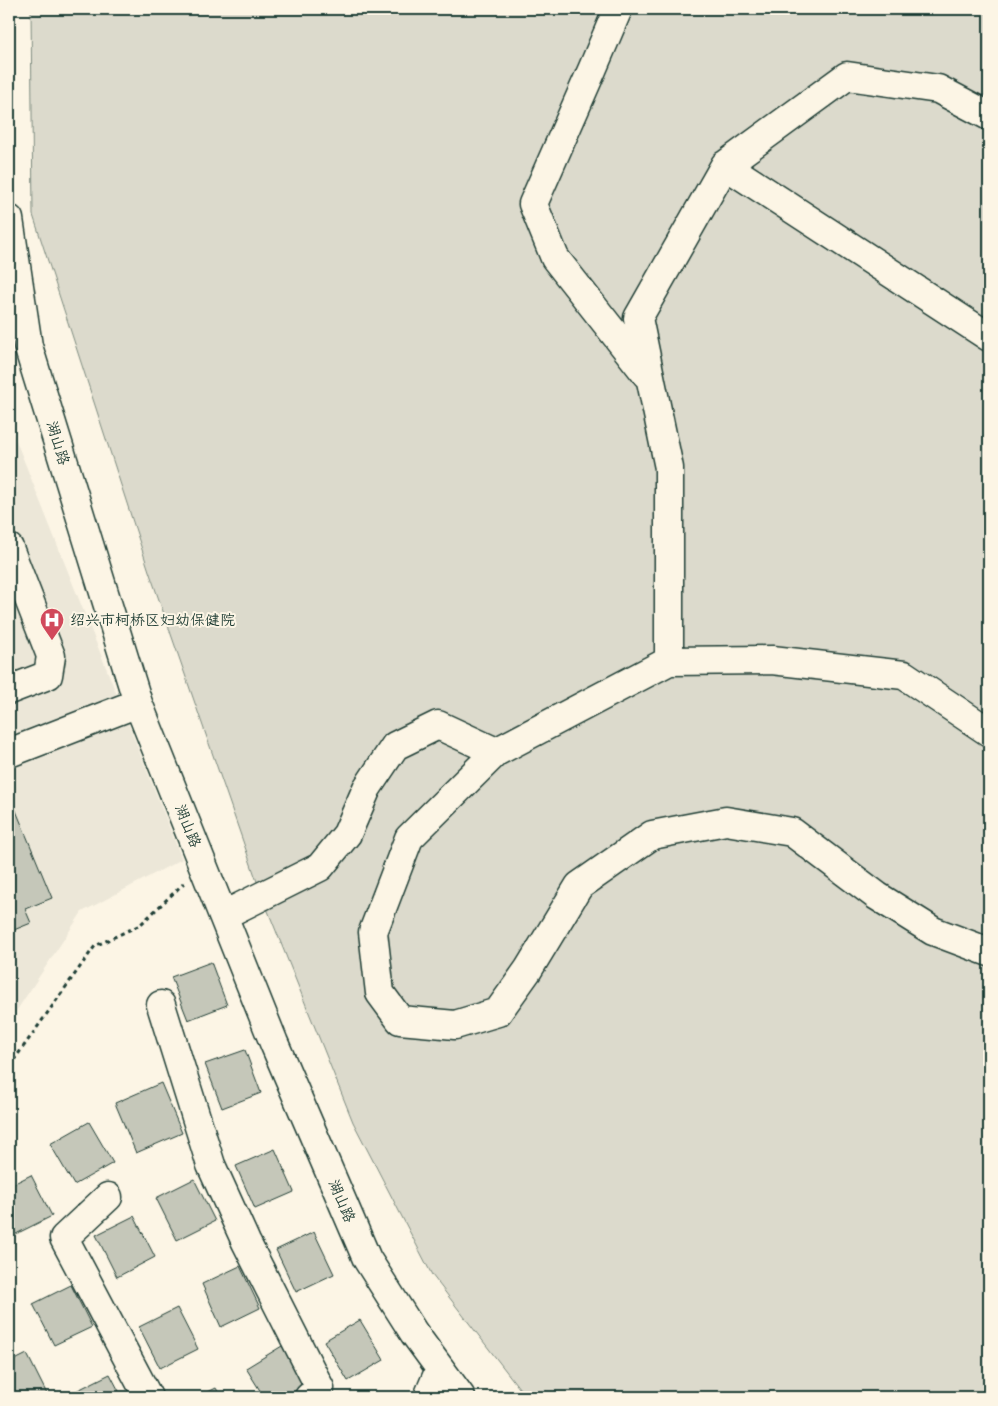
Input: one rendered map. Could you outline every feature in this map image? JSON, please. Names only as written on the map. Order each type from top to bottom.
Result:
[{"type":"street","points":[[618,9],[534,204],[555,258],[651,380]]},
{"type":"street","points":[[611,329],[638,318],[725,165],[847,76],[938,89],[989,116]]},
{"type":"street","points":[[725,165],[989,337]]},
{"type":"street","name":"湖山路","points":[[9,219],[19,349],[138,702],[274,1043],[367,1259],[414,1333],[461,1397]]},
{"type":"street","points":[[638,318],[669,468],[669,661]]},
{"type":"street","points":[[9,548],[51,656],[48,675],[9,690]]},
{"type":"street","points":[[989,732],[904,675],[772,660],[669,661],[496,752],[409,838],[373,932],[380,993],[400,1020],[455,1025],[498,1012],[528,970],[579,886],[652,835],[726,821],[792,832],[877,896],[933,932],[989,952]]},
{"type":"street","points":[[9,753],[138,702]]},
{"type":"street","points":[[224,915],[320,867],[347,834],[367,788],[395,746],[438,725],[496,752]]},
{"type":"street","points":[[161,1005],[211,1165],[246,1242],[320,1388],[309,1397]]},
{"type":"street","points":[[108,1197],[64,1238],[148,1397]]},
{"type":"street","points":[[428,1397],[440,1369]]},
{"type":"path","points":[[9,1067],[95,946],[140,925],[204,865]]},
{"type":"shaded area","points":[[31,9],[989,9],[989,1397],[526,1397],[432,1275],[353,1122],[262,896],[149,571],[33,215]]},
{"type":"shaded area","name":"绍兴市柯桥区妇幼保健院","points":[[9,423],[182,859],[82,912],[9,1022]]},
{"type":"building","points":[[12,801],[52,898],[25,909],[31,923],[9,932],[9,802]]},
{"type":"building","points":[[211,962],[227,1005],[188,1020],[171,977]]},
{"type":"building","points":[[245,1050],[261,1093],[222,1108],[205,1064]]},
{"type":"building","points":[[161,1083],[182,1133],[136,1153],[115,1103]]},
{"type":"building","points":[[89,1122],[113,1163],[74,1185],[50,1144]]},
{"type":"building","points":[[275,1149],[294,1192],[255,1209],[236,1166]]},
{"type":"building","points":[[31,1175],[52,1216],[14,1235],[9,1224],[9,1186]]},
{"type":"building","points":[[194,1179],[215,1221],[177,1240],[156,1198]]},
{"type":"building","points":[[134,1216],[155,1257],[117,1277],[96,1235]]},
{"type":"building","points":[[314,1232],[334,1274],[296,1292],[276,1250]]},
{"type":"building","points":[[240,1266],[260,1308],[221,1327],[202,1284]]},
{"type":"building","points":[[71,1285],[92,1327],[54,1345],[33,1304]]},
{"type":"building","points":[[177,1308],[198,1349],[160,1368],[139,1327]]},
{"type":"building","points":[[360,1320],[384,1360],[348,1381],[324,1341]]},
{"type":"building","points":[[282,1346],[307,1386],[288,1397],[264,1397],[246,1368]]},
{"type":"building","points":[[27,1354],[48,1396],[9,1397],[9,1363]]},
{"type":"building","points":[[110,1374],[122,1397],[74,1397],[72,1393]]},
{"type":"building","points":[[216,1388],[221,1397],[198,1397]]},
{"type":"place","name":"绍兴市柯桥区妇幼保健院","points":[[52,641]]}]
